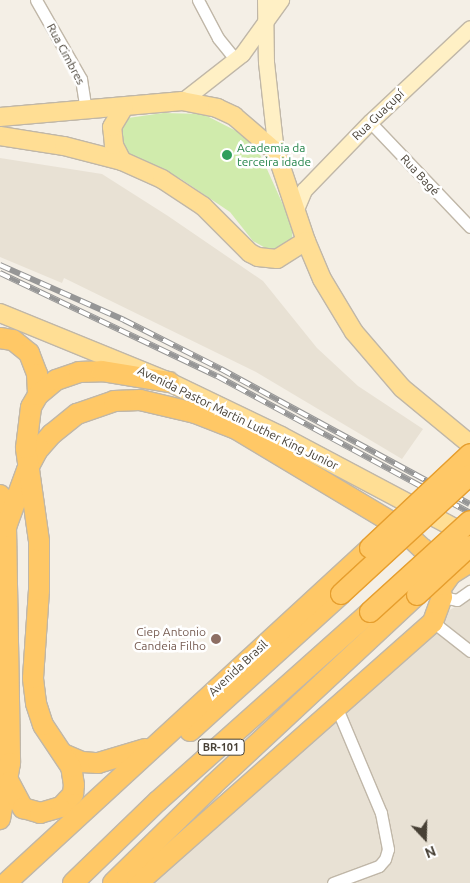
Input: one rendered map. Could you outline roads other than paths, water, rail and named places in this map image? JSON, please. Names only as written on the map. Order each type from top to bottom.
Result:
[{"type":"highway","points":[[0,338],[13,340],[29,353],[37,374],[38,395],[27,421],[27,470],[39,541],[39,590],[33,678],[36,703],[43,725],[71,767],[74,785],[72,794],[61,807],[50,812],[32,812],[23,808],[9,782]]},
{"type":"highway","points":[[38,395],[56,380],[79,372],[102,371],[169,382]]},
{"type":"highway","points":[[6,527],[27,470],[38,450],[52,434],[77,414],[114,401],[163,404],[236,429],[376,512],[423,549],[438,570],[442,591]]},
{"type":"highway","name":"Avenida Brasil","points":[[6,883],[470,454]]},
{"type":"highway","name":"Avenida Brasil","points":[[24,883],[470,475]]},
{"type":"highway","points":[[0,495],[6,527],[9,782],[0,819]]},
{"type":"highway","name":"BR-101","points":[[73,883],[158,801],[470,521]]},
{"type":"highway","points":[[113,883],[212,785],[470,546]]},
{"type":"highway","points":[[138,883],[433,622],[442,591],[451,574],[470,562]]},
{"type":"highway","points":[[63,754],[82,762],[98,763],[153,747]]},
{"type":"main road","points":[[0,117],[86,111],[182,101],[217,108],[234,116],[276,152],[306,241],[322,279],[354,332],[402,388],[470,444]]},
{"type":"main road","points":[[122,161],[112,139],[112,128],[124,107]]},
{"type":"main road","points":[[0,136],[64,146],[122,161],[184,191],[258,258],[277,259],[306,241]]},
{"type":"main road","name":"Avenida Pastor Martin Luther King Junior","points":[[0,313],[169,382],[281,436],[470,536]]},
{"type":"main road","points":[[452,429],[470,426]]},
{"type":"street","name":"Rua Cimbres","points":[[36,0],[81,79],[86,111]]},
{"type":"street","points":[[198,0],[218,38],[236,60]]},
{"type":"street","points":[[265,0],[263,24],[276,152]]},
{"type":"street","points":[[182,101],[236,60],[280,0]]},
{"type":"street","name":"Rua Guaçupí","points":[[296,209],[304,190],[370,122],[470,28]]},
{"type":"street","name":"Rua Bagé","points":[[370,122],[470,227]]},
{"type":"street","points":[[442,591],[457,600],[470,592]]},
{"type":"street","points":[[433,622],[470,651]]},
{"type":"street","points":[[333,883],[379,866],[385,859],[388,849],[381,813],[336,706]]},
{"type":"railway","points":[[0,265],[124,320],[221,369],[470,504]]},
{"type":"railway","points":[[0,273],[217,376],[470,513]]},
{"type":"place","name":"Academia da terceira idade","points":[[227,155]]},
{"type":"place","name":"Ciep Antonio Candeia Filho","points":[[216,639]]}]
